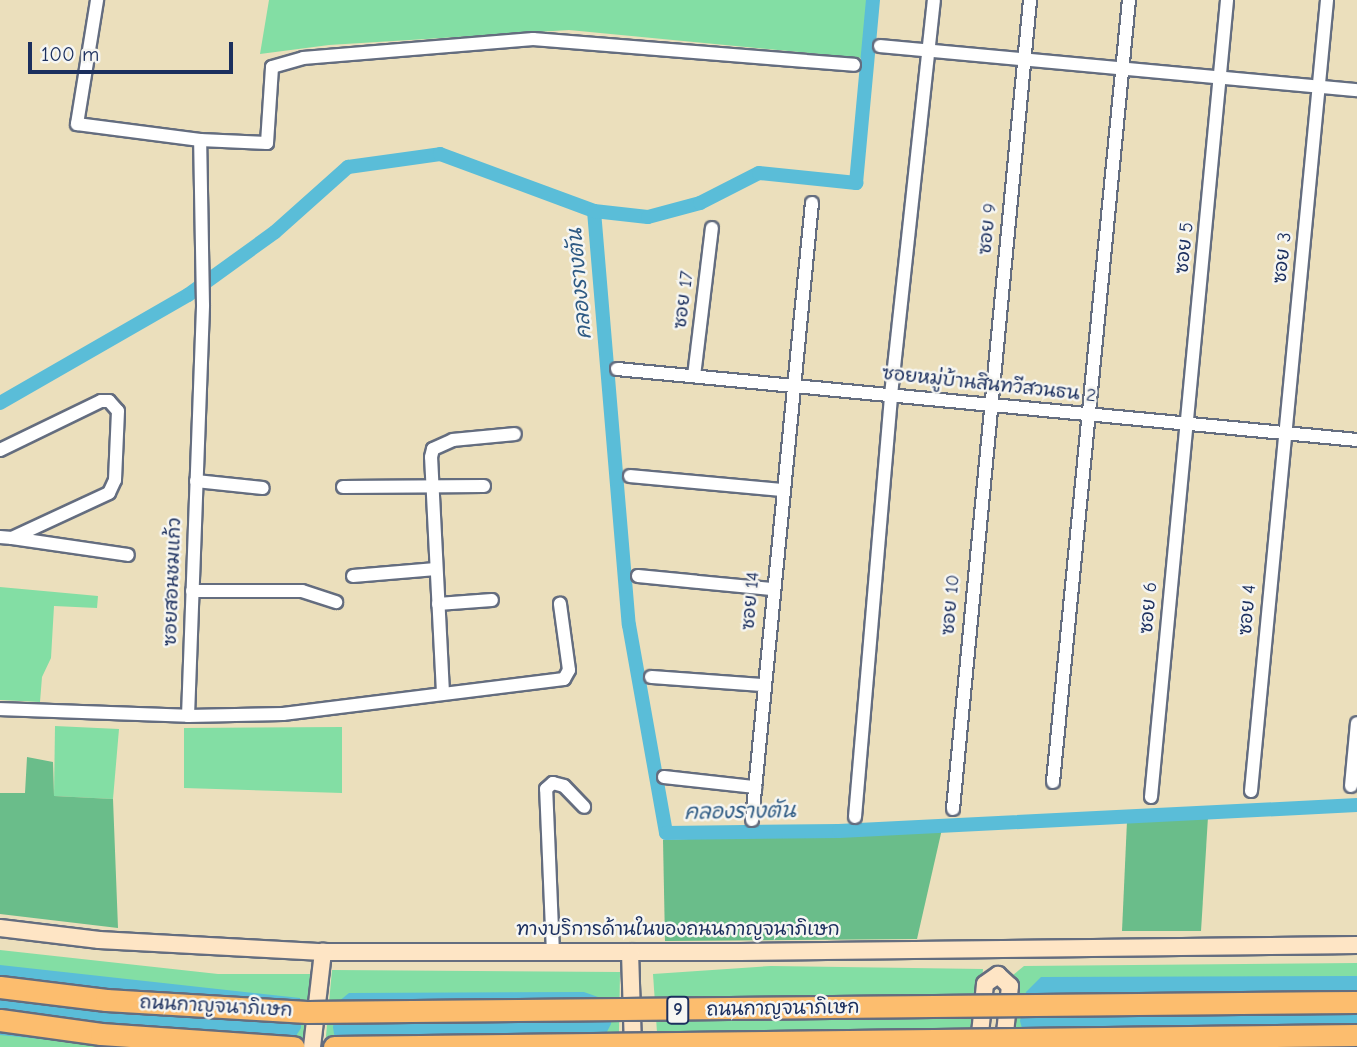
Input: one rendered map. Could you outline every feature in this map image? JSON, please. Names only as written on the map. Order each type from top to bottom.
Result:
[{"type":"highway","name":"ถนนกาญจนาภิเษก","points":[[0,987],[106,1000],[320,1012],[1357,1002]]},
{"type":"highway","name":"ถนนกาญจนาภิเษก","points":[[0,1020],[101,1034],[294,1047]]},
{"type":"highway","name":"ถนนกาญจนาภิเษก","points":[[334,1047],[1357,1035]]},
{"type":"main road","name":"ทางบริการด้านในของถนนกาญจนาภิเษก","points":[[0,928],[99,940],[323,952],[552,953],[1357,944]]},
{"type":"main road","points":[[1000,976],[1003,948]]},
{"type":"main road","points":[[312,1047],[323,952]]},
{"type":"main road","points":[[631,952],[632,1047]]},
{"type":"main road","points":[[1000,976],[1010,986],[1005,1033],[994,1045],[980,1034],[987,980],[1000,976]]},
{"type":"street","points":[[97,0],[77,124],[200,140],[267,143],[272,67],[303,58],[533,39],[854,65]]},
{"type":"street","points":[[855,817],[891,395],[934,0]]},
{"type":"street","name":"ซอย 9","points":[[988,404],[1030,0]]},
{"type":"street","points":[[1053,782],[1129,0]]},
{"type":"street","name":"ซอย 5","points":[[1186,423],[1222,78],[1227,0]]},
{"type":"street","name":"ซอย 3","points":[[1284,433],[1327,0]]},
{"type":"street","points":[[880,46],[1357,90]]},
{"type":"street","name":"ซอยสอนชมแก้ว","points":[[188,716],[203,305],[200,140]]},
{"type":"street","name":"ซอย 14","points":[[752,820],[771,589],[812,203]]},
{"type":"street","name":"ซอย 17","points":[[694,376],[712,228]]},
{"type":"street","name":"ซอยหมู่บ้านสินทวีสวนธน 2","points":[[617,369],[1357,440]]},
{"type":"street","points":[[0,450],[101,401],[109,401],[118,411],[115,480],[109,493],[6,537]]},
{"type":"street","name":"ซอย 10","points":[[953,809],[988,404]]},
{"type":"street","name":"ซอย 6","points":[[1151,797],[1186,423]]},
{"type":"street","name":"ซอย 4","points":[[1251,791],[1284,433]]},
{"type":"street","points":[[443,694],[431,457],[440,445],[515,434]]},
{"type":"street","points":[[630,476],[781,490]]},
{"type":"street","points":[[196,481],[263,488]]},
{"type":"street","points":[[343,486],[431,483],[484,486]]},
{"type":"street","points":[[6,537],[128,555]]},
{"type":"street","points":[[353,576],[436,569]]},
{"type":"street","points":[[638,576],[771,589]]},
{"type":"street","points":[[192,591],[303,591],[336,602]]},
{"type":"street","points":[[438,604],[492,600]]},
{"type":"street","points":[[0,709],[188,716],[283,714],[567,678],[560,604]]},
{"type":"street","points":[[651,677],[763,685]]},
{"type":"street","points":[[1351,786],[1357,723]]},
{"type":"street","points":[[664,777],[755,787]]},
{"type":"street","points":[[552,953],[546,789],[553,783],[564,786],[584,807]]},
{"type":"green space","points":[[269,0],[868,0],[862,58],[569,30],[329,45],[260,54]]},
{"type":"green space","points":[[0,587],[98,596],[97,608],[54,606],[51,658],[42,677],[40,702],[0,700]]},
{"type":"green space","points":[[55,726],[119,729],[113,799],[54,796]]},
{"type":"green space","points":[[342,727],[342,793],[184,788],[184,728]]},
{"type":"green space","points":[[27,757],[53,762],[54,796],[113,799],[118,928],[0,914],[0,793],[25,793]]},
{"type":"green space","points":[[1208,817],[1201,931],[1122,931],[1127,821]]},
{"type":"green space","points":[[942,829],[917,939],[665,941],[663,840]]},
{"type":"green space","points":[[0,950],[218,974],[312,974],[304,1047],[0,1047]]},
{"type":"green space","points":[[1357,963],[1357,1047],[1006,1047],[1013,975],[1024,966]]},
{"type":"green space","points":[[771,966],[983,969],[979,1019],[970,1047],[658,1047],[653,974]]},
{"type":"green space","points":[[332,970],[620,972],[619,1032],[613,1047],[325,1047]]},
{"type":"water","points":[[0,965],[300,998],[301,1028],[289,1047],[122,1047],[0,1035]]},
{"type":"water","points":[[1357,976],[1357,1047],[1027,1047],[1020,1021],[1026,992],[1041,977]]},
{"type":"water","points":[[584,992],[612,1002],[611,1024],[599,1047],[336,1047],[333,1027],[338,1002],[349,993]]},
{"type":"waterway","points":[[0,403],[188,295],[275,232],[348,167],[440,154],[594,211],[648,217],[700,203],[759,173],[856,183],[873,0]]},
{"type":"waterway","name":"คลองรางตัน","points":[[594,211],[629,625],[666,833],[839,831],[1357,805]]}]
